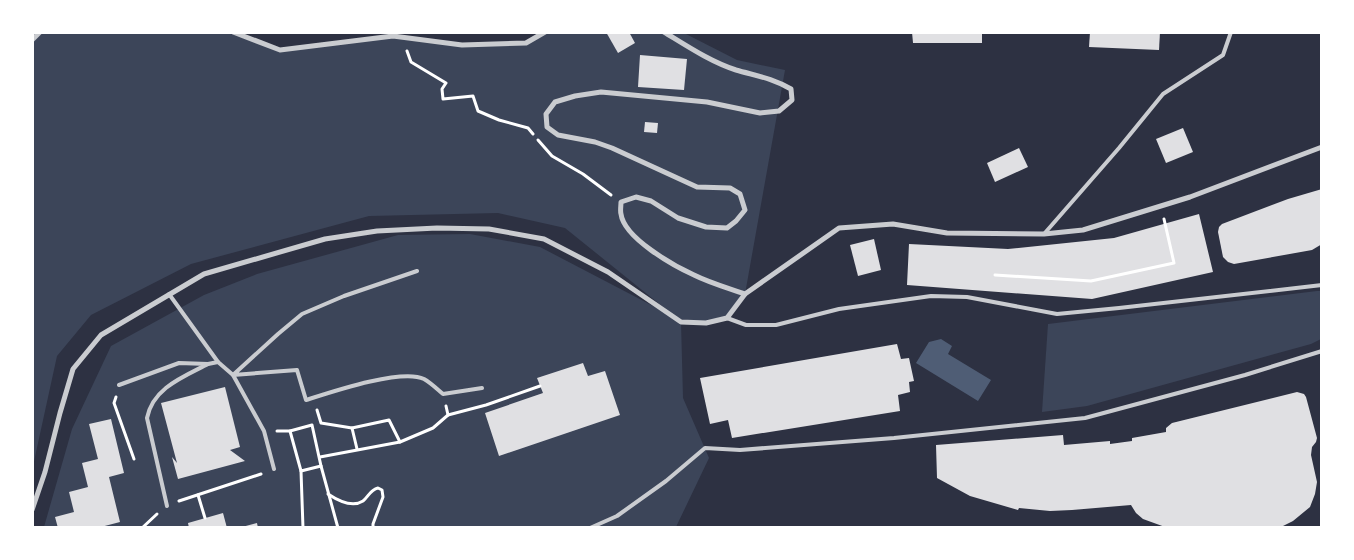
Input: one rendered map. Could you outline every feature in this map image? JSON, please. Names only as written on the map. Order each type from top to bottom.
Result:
[{"type":"street","points":[[32,40],[40,32]]},
{"type":"street","points":[[233,32],[280,50],[394,36],[462,45],[526,42],[545,32]]},
{"type":"street","points":[[664,32],[710,59],[736,70],[777,80],[791,89],[792,100],[779,111],[760,113],[707,102],[601,92],[575,96],[555,102],[546,114],[548,126],[558,135],[595,142],[612,148],[698,187],[730,188],[740,194],[745,210],[727,228],[706,227],[678,218],[651,201],[636,197],[621,202],[621,215],[637,239],[664,258],[693,275],[745,294]]},
{"type":"street","points":[[32,510],[45,472],[60,413],[74,369],[101,335],[204,274],[325,239],[377,231],[437,228],[489,229],[544,239],[608,272],[681,322],[706,324],[727,318],[745,294],[839,228],[893,224],[947,233],[1044,234],[1083,230],[1190,197],[1322,147]]},
{"type":"lane","points":[[1044,234],[1120,148],[1163,94],[1223,55],[1231,32]]},
{"type":"lane","points":[[233,375],[302,314],[344,296],[417,271]]},
{"type":"lane","points":[[727,318],[746,325],[776,325],[840,309],[931,296],[967,297],[1058,314],[1322,284]]},
{"type":"lane","points":[[169,294],[218,362],[233,375],[264,432],[274,470]]},
{"type":"lane","points":[[590,528],[617,516],[666,481],[704,448],[740,450],[894,438],[1085,418],[1245,375],[1322,351]]},
{"type":"lane","points":[[119,385],[178,363],[208,364],[218,362]]},
{"type":"lane","points":[[167,506],[147,418],[149,407],[166,387],[208,364]]},
{"type":"lane","points":[[233,375],[296,370],[306,400],[399,376],[424,379],[443,394],[482,388]]},
{"type":"path","points":[[405,46],[411,62],[446,83],[442,89],[443,99],[473,96],[478,111],[499,120],[528,128],[552,156],[583,174],[621,202]]},
{"type":"path","points":[[996,275],[1091,281],[1174,263],[1161,206]]},
{"type":"path","points":[[119,385],[114,403],[134,459]]},
{"type":"path","points":[[320,457],[400,442],[433,428],[448,415],[486,405],[540,386]]},
{"type":"path","points":[[443,394],[448,415]]},
{"type":"path","points":[[311,398],[321,423]]},
{"type":"path","points":[[264,432],[290,431],[321,423],[352,428],[389,420],[400,442]]},
{"type":"path","points":[[312,425],[338,528]]},
{"type":"path","points":[[352,428],[357,449]]},
{"type":"path","points":[[290,431],[301,471],[303,528]]},
{"type":"path","points":[[301,471],[321,466]]},
{"type":"path","points":[[142,528],[167,506],[274,470]]},
{"type":"path","points":[[328,494],[338,500],[351,503],[362,501],[372,490],[378,488],[382,490],[383,496],[373,528]]},
{"type":"path","points":[[198,495],[205,518]]},
{"type":"shaded area","points":[[33,33],[233,33],[280,50],[393,36],[462,45],[526,43],[545,33],[684,33],[737,60],[785,70],[745,294],[727,318],[706,323],[681,322],[683,398],[709,458],[676,527],[44,527],[72,429],[111,346],[204,295],[257,274],[398,235],[470,234],[540,247],[678,319],[565,228],[498,213],[369,216],[191,264],[91,315],[57,356],[33,466]]},
{"type":"shaded area","points":[[1321,291],[1321,339],[1311,344],[1087,406],[1042,412],[1048,324]]},
{"type":"shaded area","points":[[941,339],[952,346],[948,354],[991,380],[978,401],[916,363],[929,342]]},
{"type":"building","points":[[606,32],[629,32],[635,43],[618,53]]},
{"type":"building","points":[[912,32],[982,32],[982,43],[913,43]]},
{"type":"building","points":[[1090,32],[1160,32],[1159,50],[1089,47]]},
{"type":"building","points":[[640,55],[687,59],[684,90],[638,87]]},
{"type":"building","points":[[645,122],[658,123],[657,133],[644,132]]},
{"type":"building","points":[[1183,128],[1193,152],[1166,163],[1156,139]]},
{"type":"building","points":[[1019,148],[1028,167],[995,182],[987,163]]},
{"type":"building","points":[[1322,189],[1322,244],[1312,250],[1234,264],[1228,262],[1223,257],[1218,232],[1222,224],[1288,199]]},
{"type":"building","points":[[1199,214],[1213,272],[1092,299],[907,285],[909,244],[1008,249],[1114,238]]},
{"type":"building","points":[[874,239],[881,270],[858,276],[850,245]]},
{"type":"building","points":[[897,344],[901,359],[909,358],[914,381],[909,382],[910,392],[898,395],[900,411],[732,438],[728,420],[710,424],[700,378]]},
{"type":"building","points":[[583,363],[588,376],[605,371],[620,415],[499,456],[485,413],[543,393],[537,378]]},
{"type":"building","points":[[225,387],[240,447],[230,450],[245,461],[178,479],[172,457],[177,463],[161,403]]},
{"type":"building","points":[[1297,392],[1304,394],[1306,397],[1317,438],[1312,447],[1311,455],[1317,482],[1310,507],[1293,521],[1276,528],[1165,527],[1143,519],[1131,505],[1050,511],[1019,508],[1018,510],[970,496],[937,478],[936,445],[1063,435],[1064,445],[1110,441],[1110,444],[1132,441],[1132,438],[1166,432],[1166,428],[1172,423]]},
{"type":"building","points":[[111,419],[124,473],[109,477],[120,522],[97,528],[58,528],[55,517],[74,512],[69,492],[88,487],[82,463],[98,459],[89,424]]},
{"type":"building","points":[[223,513],[227,528],[189,528],[188,523]]},
{"type":"building","points":[[257,523],[258,528],[242,528],[242,527]]}]
